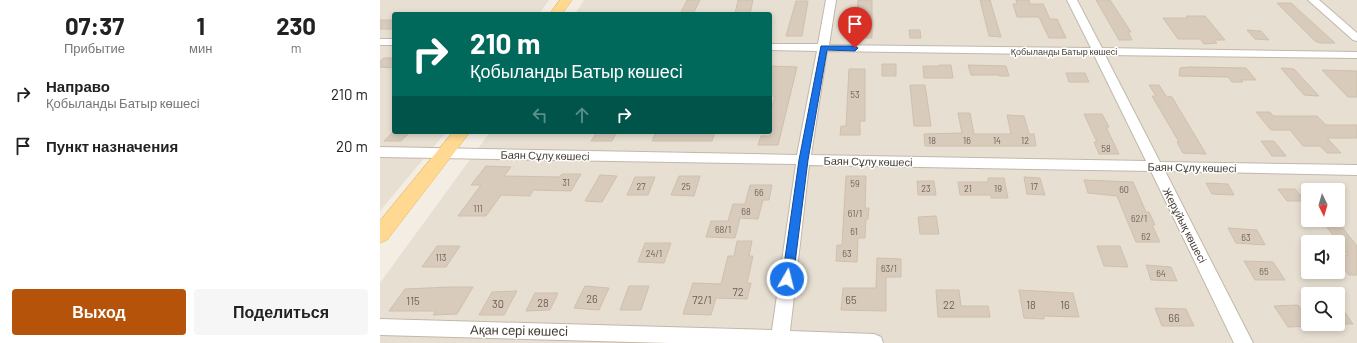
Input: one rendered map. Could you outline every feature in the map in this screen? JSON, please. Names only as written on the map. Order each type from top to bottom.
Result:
[{"type":"main road","points":[[557,12],[566,0]]},
{"type":"main road","points":[[380,235],[460,134]]},
{"type":"street","points":[[779,341],[803,160],[824,48],[831,0]]},
{"type":"street","name":"Жерұйық көшесі","points":[[1072,0],[1244,343]]},
{"type":"street","points":[[1313,0],[1357,38]]},
{"type":"street","points":[[380,42],[392,42]]},
{"type":"street","name":"Қобыланды Батыр көшесі","points":[[772,47],[1357,55]]},
{"type":"street","name":"Баян Сұлу көшесі","points":[[380,152],[1357,170]]},
{"type":"street","name":"Ақан сері көшесі","points":[[380,328],[654,334],[779,341],[874,343]]},
{"type":"shaded area","points":[[380,0],[549,0],[540,12],[392,12],[392,134],[444,134],[380,211]]},
{"type":"shaded area","points":[[584,0],[1357,0],[1357,343],[380,343],[380,283],[489,134],[772,134],[772,12],[576,12]]},
{"type":"building","points":[[687,0],[700,0],[694,12],[681,12]]},
{"type":"building","points":[[738,0],[753,0],[750,12],[735,12]]},
{"type":"building","points":[[858,0],[872,0],[872,38],[855,38]]},
{"type":"building","points":[[980,0],[990,0],[1001,37],[989,36]]},
{"type":"building","points":[[1016,0],[1029,0],[1030,4],[1043,4],[1050,19],[1057,19],[1066,38],[1049,38],[1039,17],[1017,17],[1013,4],[1017,4]]},
{"type":"building","points":[[1096,0],[1110,0],[1131,32],[1128,32],[1132,40],[1119,40]]},
{"type":"building","points":[[796,1],[808,1],[802,36],[786,36]]},
{"type":"building","points":[[1277,3],[1291,3],[1335,43],[1320,43],[1315,41]]},
{"type":"building","points":[[1186,16],[1205,16],[1225,40],[1214,40],[1217,43],[1204,44],[1200,39],[1178,39],[1163,18],[1188,18]]},
{"type":"building","points":[[380,20],[392,20],[392,29],[380,29]]},
{"type":"building","points":[[909,30],[920,30],[921,38],[910,38]]},
{"type":"building","points":[[1247,30],[1261,31],[1269,40],[1255,39]]},
{"type":"building","points":[[384,58],[392,58],[392,68],[380,67],[380,61]]},
{"type":"building","points":[[882,64],[896,64],[896,76],[882,76]]},
{"type":"building","points":[[951,65],[953,78],[924,78],[923,66]]},
{"type":"building","points":[[968,65],[1006,66],[1009,76],[971,75]]},
{"type":"building","points":[[772,66],[797,67],[778,145],[758,145],[761,136],[770,136],[770,134],[772,134],[772,106],[775,96],[772,96]]},
{"type":"building","points":[[1180,68],[1246,68],[1256,80],[1241,80],[1243,82],[1232,82],[1228,77],[1179,76]]},
{"type":"building","points":[[1281,68],[1294,69],[1319,96],[1304,95]]},
{"type":"building","points":[[849,69],[865,69],[865,121],[860,121],[860,135],[840,135],[841,126],[846,126]]},
{"type":"building","points":[[1322,70],[1357,71],[1357,97],[1348,97]]},
{"type":"building","points":[[1066,73],[1085,73],[1089,82],[1069,82]]},
{"type":"building","points":[[910,85],[925,85],[931,126],[914,126]]},
{"type":"building","points":[[1149,85],[1159,85],[1166,96],[1172,97],[1206,154],[1183,153],[1177,142],[1179,142],[1152,96],[1156,96]]},
{"type":"building","points":[[1256,112],[1270,112],[1273,116],[1317,116],[1326,125],[1357,125],[1357,138],[1327,138],[1341,153],[1327,153],[1320,146],[1303,146],[1290,130],[1271,130]]},
{"type":"building","points":[[958,113],[970,113],[974,134],[1011,134],[1007,115],[1024,116],[1029,134],[1034,134],[1036,146],[925,146],[924,134],[962,133]]},
{"type":"building","points":[[1084,114],[1102,114],[1109,127],[1106,127],[1119,154],[1099,154],[1094,142],[1097,142]]},
{"type":"building","points":[[392,133],[408,134],[401,141],[384,141]]},
{"type":"building","points":[[596,134],[616,134],[612,141],[591,141]]},
{"type":"building","points":[[655,134],[714,134],[712,141],[652,141]]},
{"type":"building","points":[[1261,141],[1274,141],[1286,156],[1272,156]]},
{"type":"building","points":[[486,166],[511,167],[504,176],[559,177],[562,174],[581,174],[571,191],[533,190],[530,196],[501,195],[486,216],[458,216],[481,185],[471,185]]},
{"type":"building","points":[[600,175],[617,176],[602,202],[585,201]]},
{"type":"building","points":[[679,176],[700,176],[694,196],[671,195]]},
{"type":"building","points":[[846,176],[866,176],[865,208],[869,208],[868,219],[866,219],[865,238],[858,238],[857,262],[836,261],[837,245],[842,245]]},
{"type":"building","points":[[635,177],[655,177],[648,195],[627,195]]},
{"type":"building","points":[[1024,177],[1040,178],[1045,195],[1027,194]]},
{"type":"building","points":[[988,178],[1004,178],[1008,198],[991,198],[991,195],[960,195],[958,182],[988,182]]},
{"type":"building","points":[[1084,180],[1133,182],[1146,212],[1149,212],[1155,225],[1152,225],[1160,242],[1136,242],[1117,196],[1088,193]]},
{"type":"building","points":[[917,181],[934,181],[936,195],[918,195]]},
{"type":"building","points":[[1206,183],[1228,184],[1234,195],[1212,194]]},
{"type":"building","points":[[750,185],[772,185],[769,200],[763,200],[758,219],[740,218],[735,238],[706,237],[711,221],[728,221],[733,204],[745,204]]},
{"type":"building","points":[[1278,189],[1295,189],[1301,196],[1301,201],[1287,201]]},
{"type":"building","points":[[936,216],[939,234],[920,234],[918,217]]},
{"type":"building","points":[[1327,227],[1342,227],[1357,246],[1357,275],[1349,275],[1345,270],[1345,255],[1348,255],[1345,251],[1345,235],[1333,235]]},
{"type":"building","points":[[1228,228],[1257,230],[1265,245],[1236,243]]},
{"type":"building","points":[[737,241],[752,241],[749,256],[753,256],[747,283],[751,283],[747,299],[716,298],[711,315],[683,314],[693,283],[721,284],[728,256],[734,256]]},
{"type":"building","points":[[645,243],[671,243],[664,263],[638,262]]},
{"type":"building","points":[[437,246],[460,246],[446,267],[422,267]]},
{"type":"building","points":[[1097,246],[1120,246],[1128,267],[1104,266]]},
{"type":"building","points":[[877,258],[901,259],[901,277],[886,277],[886,311],[841,310],[843,288],[876,288]]},
{"type":"building","points":[[1244,261],[1273,262],[1285,280],[1255,280]]},
{"type":"building","points":[[1146,265],[1171,267],[1177,281],[1151,280]]},
{"type":"building","points":[[585,286],[609,288],[599,310],[574,308]]},
{"type":"building","points":[[629,286],[649,286],[641,310],[620,310]]},
{"type":"building","points":[[473,287],[457,314],[433,315],[436,311],[389,311],[405,289]]},
{"type":"building","points":[[936,290],[959,290],[961,306],[988,306],[990,317],[938,317]]},
{"type":"building","points":[[1019,290],[1073,293],[1079,317],[1044,316],[1044,319],[1024,318]]},
{"type":"building","points":[[517,291],[504,315],[479,315],[492,292]]},
{"type":"building","points":[[535,293],[558,293],[550,310],[526,311]]},
{"type":"building","points":[[1298,305],[1301,310],[1301,326],[1288,327],[1274,306]]},
{"type":"building","points":[[1155,308],[1186,309],[1194,326],[1162,326]]},
{"type":"building","points":[[1345,312],[1353,324],[1345,324]]},
{"type":"route","points":[[787,279],[803,160],[824,48],[855,48]]}]
